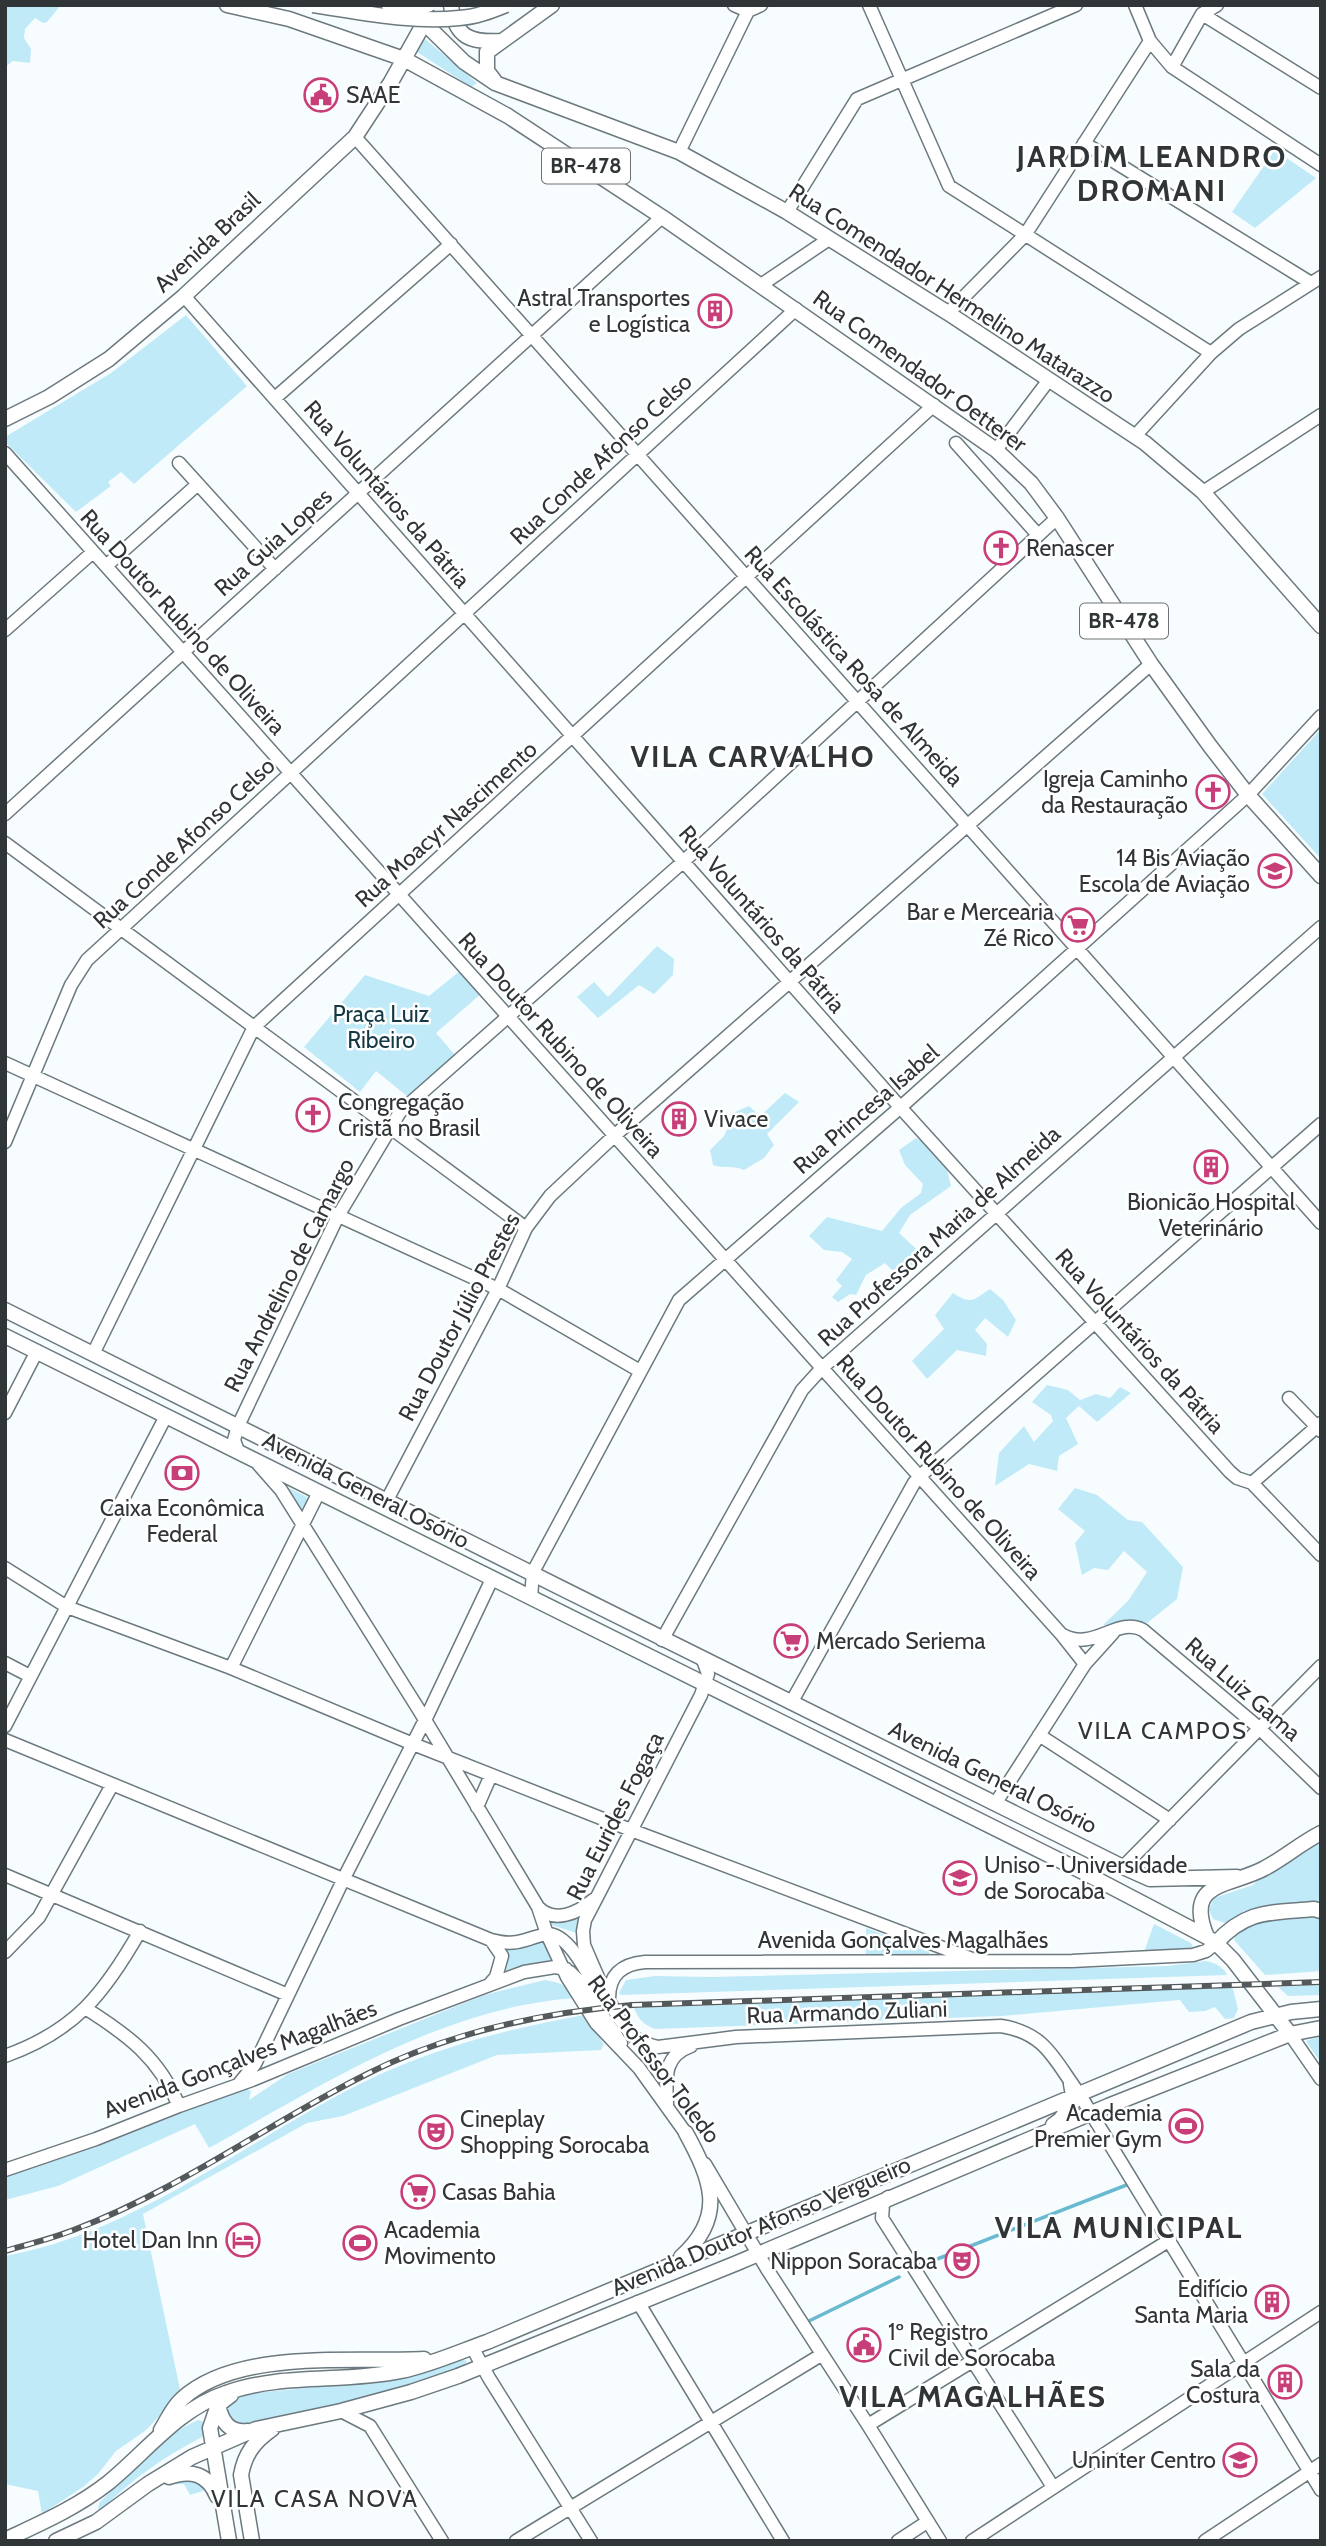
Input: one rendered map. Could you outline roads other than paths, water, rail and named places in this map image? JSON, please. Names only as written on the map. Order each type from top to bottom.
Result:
[{"type":"main road","points":[[294,5],[301,23]]},
{"type":"main road","points":[[313,5],[380,15],[436,19],[481,14],[506,5]]},
{"type":"main road","points":[[388,5],[428,5]]},
{"type":"main road","name":"BR-478","points":[[405,5],[464,62],[500,86]]},
{"type":"main road","name":"Avenida Brasil","points":[[5,419],[49,397],[109,359],[184,296],[355,136],[391,82],[434,5]]},
{"type":"main road","points":[[451,5],[455,24],[465,36],[483,41],[502,41]]},
{"type":"main road","points":[[500,86],[487,71],[487,52],[552,5]]},
{"type":"main road","name":"BR-478","points":[[236,6],[301,23],[404,59]]},
{"type":"main road","points":[[379,49],[389,66],[391,82]]},
{"type":"main road","name":"Rua Comendador Oetterer","points":[[404,59],[508,116],[662,217],[996,450],[1031,482],[1057,517],[1151,664],[1248,795],[1321,876]]},
{"type":"main road","name":"Rua Comendador Hermelino Matarazzo","points":[[500,86],[679,152],[787,212],[948,313],[1135,436],[1203,492],[1321,626]]},
{"type":"main road","name":"Avenida General Osório","points":[[5,1310],[533,1572],[662,1640],[1123,1867],[1150,1879],[1237,1877]]},
{"type":"main road","name":"Avenida General Osório","points":[[5,1336],[1216,1938]]},
{"type":"main road","points":[[1290,2034],[1199,1912],[1204,1898],[1218,1886],[1237,1877],[1263,1870],[1319,1834]]},
{"type":"main road","points":[[1081,1871],[1111,1872],[1123,1867]]},
{"type":"main road","points":[[1216,1938],[1252,1916],[1314,1909],[1321,1911]]},
{"type":"main road","name":"Avenida Doutor Afonso Vergueiro","points":[[5,2540],[70,2510],[108,2482],[190,2412],[227,2392],[259,2385],[403,2371],[443,2358],[747,2233],[1075,2092],[1251,2022],[1321,2009]]},
{"type":"main road","name":"Avenida Doutor Afonso Vergueiro","points":[[56,2541],[96,2522],[148,2484],[192,2457],[256,2429],[341,2411],[411,2392],[482,2366],[1090,2113],[1290,2034],[1321,2028]]},
{"type":"main road","points":[[1037,2135],[1060,2120],[1070,2109],[1075,2092]]},
{"type":"main road","points":[[667,2266],[691,2248],[704,2228],[710,2212],[709,2184],[686,2133]]},
{"type":"main road","points":[[158,2437],[169,2413],[183,2398],[209,2382],[249,2367],[443,2358]]},
{"type":"main road","name":"Avenida Doutor Afonso Vergueiro","points":[[218,2405],[228,2397],[259,2385]]},
{"type":"main road","points":[[218,2405],[221,2417],[234,2431],[256,2429]]},
{"type":"main road","points":[[218,2405],[211,2428],[229,2541]]},
{"type":"main road","points":[[252,2541],[242,2475],[243,2464],[254,2443],[279,2424]]},
{"type":"main road","points":[[148,2484],[175,2475],[197,2474],[205,2477],[212,2485],[225,2513]]},
{"type":"main road","points":[[24,2541],[74,2516],[93,2500],[108,2482]]},
{"type":"street","points":[[734,5],[748,11]]},
{"type":"street","points":[[679,152],[748,11],[761,5]]},
{"type":"street","points":[[869,5],[949,186],[1212,353]]},
{"type":"street","points":[[787,212],[857,99],[1076,5]]},
{"type":"street","points":[[1135,5],[1150,41],[1172,67],[1321,165]]},
{"type":"street","points":[[1172,67],[1202,14],[1217,5]]},
{"type":"street","points":[[1202,14],[1321,88]]},
{"type":"street","points":[[948,313],[1026,234],[1150,41]]},
{"type":"street","name":"Rua Escolástica Rosa de Almeida","points":[[355,136],[1321,1223]]},
{"type":"street","points":[[1084,143],[1316,280],[1239,329],[1212,353],[1135,436]]},
{"type":"street","name":"Rua Guia Lopes","points":[[5,814],[662,217]]},
{"type":"street","points":[[761,285],[829,239]]},
{"type":"street","points":[[275,398],[451,244]]},
{"type":"street","name":"Rua Voluntários da Pátria","points":[[184,296],[900,1107],[1230,1472],[1247,1483],[1252,1483],[1321,1555]]},
{"type":"street","name":"Rua Conde Afonso Celso","points":[[5,1142],[71,985],[87,960],[796,309]]},
{"type":"street","points":[[996,450],[1048,381]]},
{"type":"street","name":"Rua Moacyr Nascimento","points":[[93,1354],[254,1027],[934,405]]},
{"type":"street","points":[[1203,492],[1321,415]]},
{"type":"street","name":"Rua Comendador Oetterer","points":[[956,443],[1038,535]]},
{"type":"street","name":"Rua Doutor Rubino de Oliveira","points":[[5,453],[1062,1635],[1085,1664]]},
{"type":"street","points":[[179,463],[275,569]]},
{"type":"street","points":[[106,566],[198,484]]},
{"type":"street","name":"Rua Andrelino de Camargo","points":[[238,1426],[338,1216],[400,1112],[684,861],[1057,517]]},
{"type":"street","points":[[5,630],[93,552]]},
{"type":"street","name":"Rua Doutor Júlio Prestes","points":[[387,1500],[498,1289],[526,1228],[550,1196],[614,1136],[1151,664]]},
{"type":"street","name":"Rua Princesa Isabel","points":[[531,1598],[533,1572],[679,1300],[900,1107],[1248,795],[1321,716]]},
{"type":"street","points":[[5,843],[526,1228]]},
{"type":"street","name":"Rua Professora Maria de Almeida","points":[[662,1640],[802,1390],[822,1368],[1321,927]]},
{"type":"street","points":[[5,1063],[498,1289],[640,1371]]},
{"type":"street","points":[[791,1703],[920,1476],[1321,1124]]},
{"type":"street","points":[[5,1413],[37,1351]]},
{"type":"street","points":[[1252,1483],[1319,1427],[1289,1398]]},
{"type":"street","points":[[5,1726],[166,1416]]},
{"type":"street","points":[[238,1426],[234,1440],[238,1451]]},
{"type":"street","name":"Rua Professor Toledo","points":[[252,1459],[274,1480],[425,1720],[538,1907],[564,1970],[596,2023],[629,2056],[667,2104],[821,2356],[868,2425],[940,2541]]},
{"type":"street","points":[[231,1668],[319,1492]]},
{"type":"street","points":[[5,1568],[67,1607],[231,1668],[413,1744],[631,1830],[975,1960]]},
{"type":"street","points":[[237,2085],[250,2072],[492,1579]]},
{"type":"street","name":"Rua Luiz Gama","points":[[1116,1630],[1134,1625],[1143,1630],[1258,1727],[1321,1788]]},
{"type":"street","points":[[1062,1635],[1080,1640],[1116,1630]]},
{"type":"street","points":[[995,1804],[1085,1664],[1116,1630]]},
{"type":"street","points":[[703,1660],[708,1668],[706,1684]]},
{"type":"street","points":[[5,1663],[30,1676]]},
{"type":"street","points":[[1123,1867],[1321,1666]]},
{"type":"street","name":"Rua Eurides Fogaça","points":[[595,1969],[584,1945],[583,1931],[597,1898],[706,1684]]},
{"type":"street","points":[[1039,1735],[1170,1821]]},
{"type":"street","points":[[5,1741],[491,1940],[520,1942],[553,1933],[567,1942],[626,2034],[644,2046],[658,2047]]},
{"type":"street","points":[[477,1807],[491,1775]]},
{"type":"street","points":[[5,1952],[39,1917],[113,1785]]},
{"type":"street","points":[[5,1875],[288,1994]]},
{"type":"street","points":[[538,1907],[550,1916],[565,1915],[582,1909],[597,1898]]},
{"type":"street","points":[[5,2056],[36,2045],[69,2023],[99,1994],[140,1931]]},
{"type":"street","name":"Avenida Gonçalves Magalhães","points":[[609,1998],[609,1986],[615,1974],[628,1965],[645,1962],[1072,1961],[1193,1955],[1206,1951],[1216,1938]]},
{"type":"street","points":[[490,1984],[496,1977],[502,1956],[491,1940]]},
{"type":"street","name":"Avenida Gonçalves Magalhães","points":[[5,2169],[267,2074],[490,1984],[544,1968],[559,1972],[564,1970]]},
{"type":"street","name":"Rua Professor Toledo","points":[[595,1969],[609,1998],[634,2036],[658,2047]]},
{"type":"street","points":[[85,2008],[113,2025],[142,2048],[169,2082],[179,2106]]},
{"type":"street","name":"Rua Armando Zuliani","points":[[629,2056],[658,2047],[736,2037],[1001,2026],[1014,2028],[1036,2038],[1052,2053],[1075,2092]]},
{"type":"street","points":[[1290,2034],[1321,2079]]},
{"type":"street","points":[[667,2104],[666,2077],[673,2058],[681,2050],[704,2041]]},
{"type":"street","points":[[261,2050],[267,2074]]},
{"type":"street","points":[[1075,2092],[1170,2240],[1321,2490]]},
{"type":"street","points":[[888,2197],[883,2205],[882,2218],[1054,2487]]},
{"type":"street","points":[[868,2425],[1170,2240]]},
{"type":"street","points":[[638,2302],[783,2541]]},
{"type":"street","points":[[972,2541],[1321,2312]]},
{"type":"street","points":[[472,2347],[591,2541]]},
{"type":"street","points":[[516,2541],[821,2356]]},
{"type":"street","points":[[341,2411],[370,2426],[442,2541]]},
{"type":"street","points":[[1205,2541],[1321,2464]]},
{"type":"street","points":[[898,2541],[928,2522]]},
{"type":"waterway","points":[[922,2265],[1129,2184]]},
{"type":"waterway","points":[[809,2321],[899,2277]]},
{"type":"railway","points":[[5,2251],[68,2232],[151,2195],[331,2093],[398,2059],[463,2036],[530,2019],[632,2005],[1321,1982]]},
{"type":"place","name":"SAAE","points":[[321,95]]},
{"type":"place","name":"Astral Transportes e Logística","points":[[715,311]]},
{"type":"place","name":"Renascer","points":[[1001,548]]},
{"type":"place","name":"Igreja Caminho da Restauração","points":[[1213,792]]},
{"type":"place","name":"14 Bis Aviação Escola de Aviação","points":[[1275,871]]},
{"type":"place","name":"Bar e Mercearia Zé Rico","points":[[1078,925]]},
{"type":"place","name":"Congregação Cristã no Brasil","points":[[313,1115]]},
{"type":"place","name":"Vivace","points":[[679,1119]]},
{"type":"place","name":"Bionicão Hospital Veterinário","points":[[1211,1167]]},
{"type":"place","name":"Caixa Econômica Federal","points":[[182,1473]]},
{"type":"place","name":"Mercado Seriema","points":[[791,1641]]},
{"type":"place","name":"Uniso - Universidade de Sorocaba","points":[[960,1878]]},
{"type":"place","name":"Academia Premier Gym","points":[[1186,2126]]},
{"type":"place","name":"Cineplay Shopping Sorocaba","points":[[436,2132]]},
{"type":"place","name":"Casas Bahia","points":[[418,2192]]},
{"type":"place","name":"Hotel Dan Inn","points":[[243,2240]]},
{"type":"place","name":"Academia Movimento","points":[[360,2243]]},
{"type":"place","name":"Nippon Soracaba","points":[[962,2261]]},
{"type":"place","name":"Edifício Santa Maria","points":[[1272,2302]]},
{"type":"place","name":"1º Registro Civil de Sorocaba","points":[[864,2345]]},
{"type":"place","name":"Sala da Costura","points":[[1285,2382]]},
{"type":"place","name":"Uninter Centro","points":[[1240,2460]]},
{"type":"district","name":"JARDIM LEANDRO DROMANI","points":[[1152,174]]},
{"type":"district","name":"VILA CARVALHO","points":[[753,757]]},
{"type":"district","name":"VILA CAMPOS","points":[[1163,1731]]},
{"type":"district","name":"VILA MUNICIPAL","points":[[1119,2228]]},
{"type":"district","name":"VILA MAGALHÃES","points":[[973,2397]]},
{"type":"district","name":"VILA CASA NOVA","points":[[315,2499]]},
{"type":"park label","name":"Praça Luiz Ribeiro","points":[[381,1027]]}]
